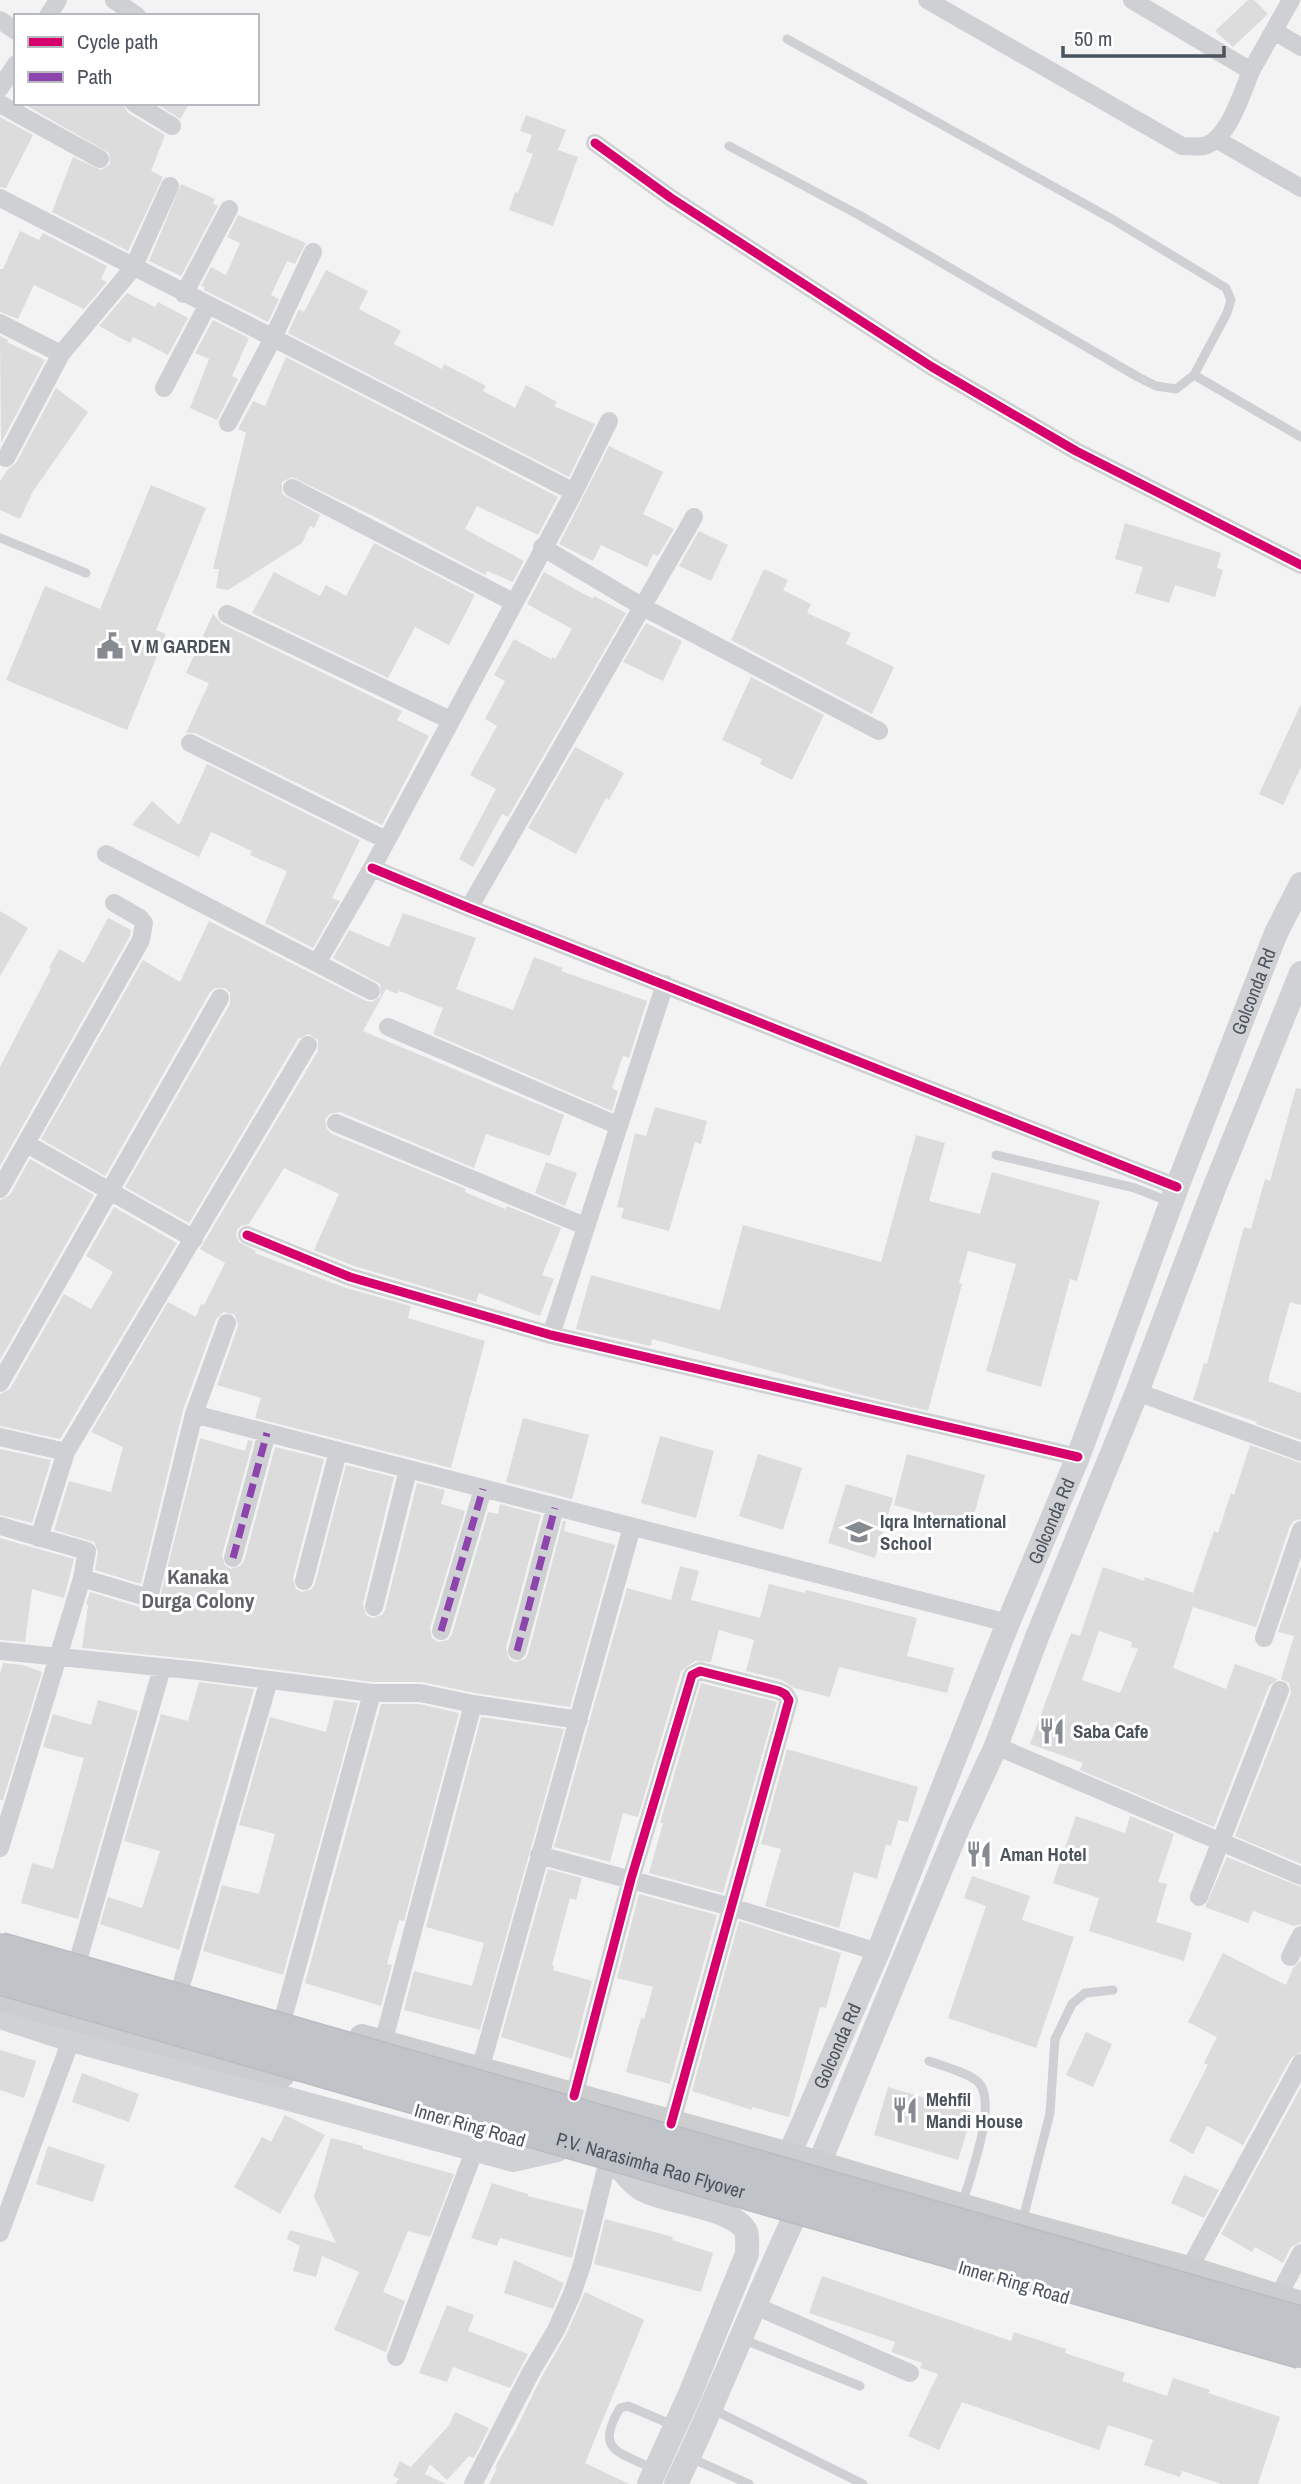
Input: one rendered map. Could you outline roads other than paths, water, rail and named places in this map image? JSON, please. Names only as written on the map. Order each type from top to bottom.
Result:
[{"type":"highway","name":"P.V. Narasimha Rao Flyover","points":[[0,1949],[1301,2323]]},
{"type":"highway","name":"P.V. Narasimha Rao Flyover","points":[[0,1978],[1301,2352]]},
{"type":"main road","name":"Golconda Rd","points":[[789,2155],[878,1952],[1008,1623],[1078,1457],[1174,1195],[1276,933],[1301,884]]},
{"type":"main road","name":"Golconda Rd","points":[[819,2164],[958,1828],[996,1746],[1301,973]]},
{"type":"main road","points":[[0,1935],[789,2155],[1289,2300]]},
{"type":"main road","name":"Inner Ring Road","points":[[0,1998],[75,2030],[558,2150],[793,2220],[1301,2363]]},
{"type":"main road","points":[[0,2017],[75,2030],[513,2160],[558,2150]]},
{"type":"main road","points":[[613,2166],[639,2188],[661,2198],[728,2216],[741,2224],[746,2232],[747,2254],[652,2477]]},
{"type":"main road","points":[[676,2484],[712,2409],[754,2305],[793,2220]]},
{"type":"main road","points":[[1014,2282],[1030,2226]]},
{"type":"street","points":[[114,0],[134,14]]},
{"type":"street","points":[[927,0],[1182,146],[1205,146],[1216,139],[1228,123],[1251,71],[1291,0]]},
{"type":"street","points":[[1132,0],[1251,71]]},
{"type":"street","points":[[1274,31],[1301,47]]},
{"type":"street","points":[[0,88],[14,67]]},
{"type":"street","points":[[0,104],[100,159]]},
{"type":"street","points":[[137,105],[172,126]]},
{"type":"street","points":[[1216,139],[1301,188]]},
{"type":"street","points":[[596,143],[671,198],[932,367],[1076,451],[1301,565]]},
{"type":"street","points":[[6,458],[61,354],[133,268],[170,186]]},
{"type":"street","points":[[0,198],[272,340],[574,492]]},
{"type":"street","points":[[184,294],[229,209]]},
{"type":"street","points":[[228,423],[272,340],[313,252]]},
{"type":"street","points":[[164,388],[206,306]]},
{"type":"street","points":[[0,323],[61,354]]},
{"type":"street","points":[[317,963],[372,867],[574,492],[609,421]]},
{"type":"street","points":[[292,488],[513,602]]},
{"type":"street","points":[[469,908],[694,517]]},
{"type":"street","points":[[542,547],[643,607],[879,731]]},
{"type":"street","points":[[227,614],[450,720]]},
{"type":"street","points":[[190,743],[386,840]]},
{"type":"street","points":[[106,854],[371,991]]},
{"type":"street","points":[[372,867],[1174,1195]]},
{"type":"street","points":[[0,1189],[141,940],[144,923],[114,903]]},
{"type":"street","points":[[551,1335],[665,985]]},
{"type":"street","points":[[0,1383],[220,998]]},
{"type":"street","points":[[388,1027],[619,1126]]},
{"type":"street","points":[[39,1538],[66,1452],[308,1045]]},
{"type":"street","points":[[336,1123],[585,1226]]},
{"type":"street","points":[[27,1144],[194,1239]]},
{"type":"street","points":[[247,1235],[350,1277],[551,1335],[1078,1457]]},
{"type":"street","points":[[82,1578],[149,1598],[194,1414],[228,1323]]},
{"type":"street","points":[[1137,1392],[1301,1452]]},
{"type":"street","points":[[194,1414],[1008,1623]]},
{"type":"street","points":[[233,1558],[267,1433]]},
{"type":"street","points":[[0,1437],[66,1452]]},
{"type":"street","points":[[304,1581],[338,1452]]},
{"type":"street","points":[[374,1606],[408,1470]]},
{"type":"street","points":[[441,1631],[483,1489]]},
{"type":"street","points":[[517,1651],[555,1508]]},
{"type":"street","points":[[0,1527],[87,1551],[82,1578],[0,1848]]},
{"type":"street","points":[[480,2070],[632,1527]]},
{"type":"street","points":[[1264,1638],[1301,1530]]},
{"type":"street","points":[[0,1651],[372,1693],[421,1693],[472,1704],[579,1720]]},
{"type":"street","points":[[79,1957],[162,1668]]},
{"type":"street","points":[[574,2096],[631,1879],[692,1675],[700,1671],[779,1691],[789,1700],[671,2124]]},
{"type":"street","points":[[181,1986],[269,1680]]},
{"type":"street","points":[[1199,1897],[1280,1690]]},
{"type":"street","points":[[284,2015],[372,1693]]},
{"type":"street","points":[[383,2043],[472,1704]]},
{"type":"street","points":[[996,1746],[1301,1876]]},
{"type":"street","points":[[539,1855],[731,1907],[878,1952]]},
{"type":"street","points":[[1290,1957],[1301,1935]]},
{"type":"street","points":[[0,2233],[75,2030]]},
{"type":"street","points":[[1189,2269],[1301,2063]]},
{"type":"street","points":[[396,2357],[475,2149]]},
{"type":"street","points":[[473,2484],[556,2330],[572,2294],[613,2166]]},
{"type":"street","points":[[1289,2300],[1301,2253]]},
{"type":"street","points":[[754,2305],[910,2373]]},
{"type":"lane","points":[[729,146],[859,215],[1156,386],[1177,389],[1194,375],[1227,313],[1231,300],[1226,288],[1112,219],[787,39]]},
{"type":"lane","points":[[1194,375],[1301,438]]},
{"type":"lane","points":[[0,538],[86,573]]},
{"type":"lane","points":[[996,1155],[1174,1195]]},
{"type":"lane","points":[[1030,2226],[1050,2113],[1055,2039],[1072,2004],[1085,1993],[1113,1990]]},
{"type":"lane","points":[[929,2061],[971,2078],[979,2083],[984,2091],[986,2111],[976,2156],[969,2209]]},
{"type":"lane","points":[[740,2338],[860,2386]]},
{"type":"lane","points":[[652,2477],[610,2445],[610,2424],[620,2408],[628,2406],[676,2426]]},
{"type":"lane","points":[[712,2409],[863,2484]]},
{"type":"lane","points":[[689,2457],[748,2484]]},
{"type":"place","name":"V M GARDEN","points":[[110,646]]},
{"type":"place","name":"Iqra International School","points":[[859,1532]]},
{"type":"place","name":"Saba Cafe","points":[[1052,1731]]},
{"type":"place","name":"Aman Hotel","points":[[979,1854]]},
{"type":"place","name":"Mehfil Mandi House","points":[[905,2110]]},
{"type":"district","name":"Kanaka Durga Colony","points":[[198,1589]]}]
